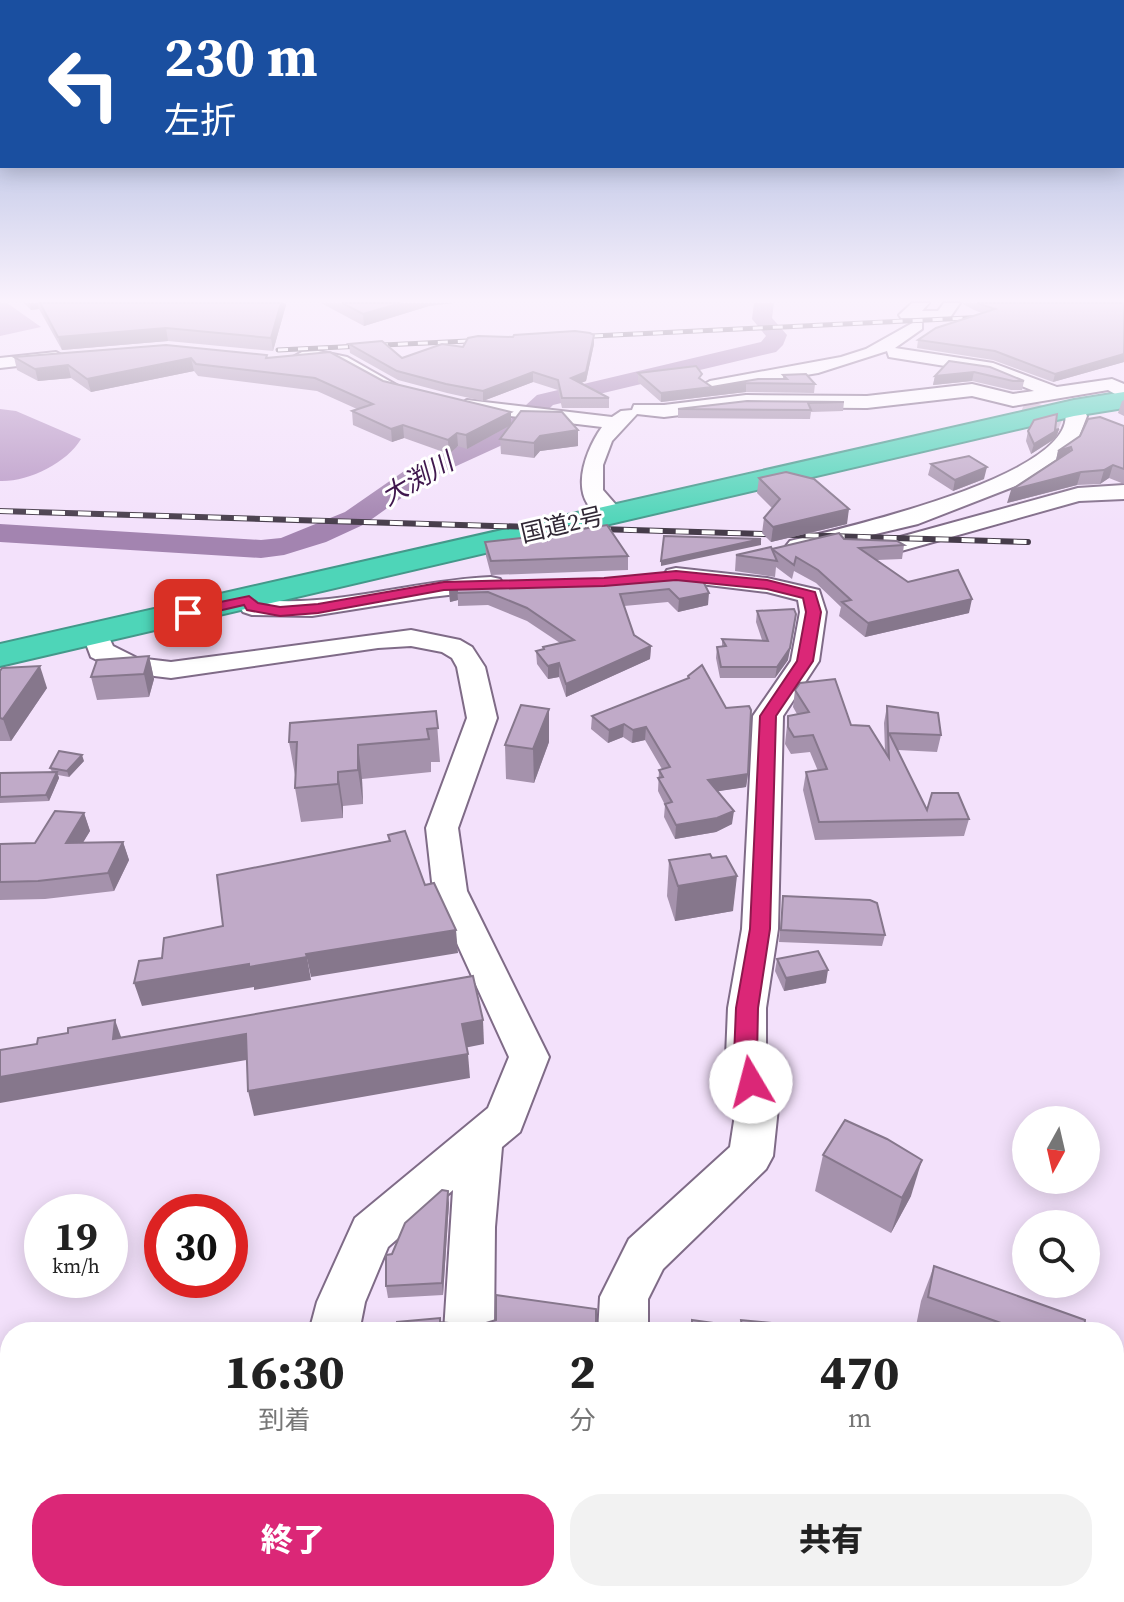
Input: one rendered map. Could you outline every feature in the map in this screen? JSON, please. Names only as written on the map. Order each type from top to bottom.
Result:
[{"type":"highway","name":"国道2号","points":[[0,655],[249,600],[612,513],[1068,416],[1121,388]]},
{"type":"street","points":[[372,378],[404,391]]},
{"type":"street","points":[[444,401],[527,416],[613,423],[687,391],[752,378]]},
{"type":"street","points":[[746,379],[757,378]]},
{"type":"street","points":[[1017,378],[1051,392]]},
{"type":"street","points":[[641,409],[664,411],[746,401],[880,402],[972,390],[1018,403],[1051,392],[1121,388]]},
{"type":"street","points":[[1068,416],[1110,425]]},
{"type":"street","points":[[783,549],[910,519],[1010,480],[1068,443],[1077,416],[1068,416]]},
{"type":"street","points":[[612,513],[598,501],[591,486],[594,455],[613,423]]},
{"type":"street","points":[[813,542],[894,546],[1078,495],[1124,492]]},
{"type":"street","points":[[1004,516],[1124,508]]},
{"type":"street","points":[[623,1322],[624,1297],[646,1254],[751,1156],[757,1108],[746,1057],[747,1008],[760,929],[768,716],[805,661],[813,612],[810,595],[767,585],[664,576],[737,561]]},
{"type":"street","points":[[249,600],[252,607],[280,611],[318,609],[444,586],[510,584]]},
{"type":"street","points":[[95,633],[101,651],[131,666],[171,670],[411,638],[450,646],[462,653],[471,667],[482,718],[442,828],[450,891],[529,1057],[505,1119],[371,1233],[341,1302],[336,1322]]},
{"type":"street","points":[[469,1322],[472,1227],[481,1140]]},
{"type":"shaded area","points":[[0,409],[16,411],[81,439],[66,456],[46,469],[22,478],[0,481]]},
{"type":"building","points":[[315,378],[377,378],[511,412],[466,435],[457,433],[448,440],[403,425],[391,429],[352,411],[373,404]]},
{"type":"building","points":[[422,378],[518,378],[483,391]]},
{"type":"building","points":[[551,378],[572,378],[609,398],[562,398],[558,380]]},
{"type":"building","points":[[643,378],[699,378],[712,387],[661,393]]},
{"type":"building","points":[[786,378],[809,378],[815,384],[746,383],[712,387]]},
{"type":"building","points":[[999,378],[1024,381],[1013,381]]},
{"type":"building","points":[[747,401],[844,402],[808,403],[811,410],[678,409]]},
{"type":"building","points":[[521,411],[562,412],[578,430],[540,436],[534,443],[500,439]]},
{"type":"building","points":[[1057,414],[1055,430],[1059,429],[1034,444],[1028,431],[1034,420]]},
{"type":"building","points":[[1100,417],[1124,426],[1124,469],[1113,465],[1104,470],[1081,472],[1011,490],[1072,450],[1071,447],[1058,451],[1080,436],[1088,419]]},
{"type":"building","points":[[969,456],[987,467],[955,480],[931,464]]},
{"type":"building","points":[[786,472],[814,479],[849,509],[773,527],[764,518],[780,499],[759,478]]},
{"type":"building","points":[[607,525],[628,556],[491,561],[485,542],[548,535],[546,533],[557,532],[556,526],[582,529]]},
{"type":"building","points":[[839,533],[844,539],[897,541],[904,545],[859,548],[908,582],[958,570],[972,599],[868,623],[842,602],[851,600],[818,570],[796,557],[794,565],[772,549]]},
{"type":"building","points":[[664,536],[761,539],[661,561]]},
{"type":"building","points":[[771,547],[777,561],[736,555]]},
{"type":"building","points":[[677,573],[700,575],[709,593],[679,599],[669,589],[620,594],[634,635],[651,646],[566,684],[559,663],[548,666],[536,651],[574,640],[527,608],[488,592],[457,593],[457,587],[449,589],[450,583],[604,580]]},
{"type":"building","points":[[794,609],[796,614],[790,648],[777,667],[721,667],[717,647],[726,646],[722,639],[768,641],[757,611]]},
{"type":"building","points":[[149,656],[144,674],[91,677],[97,660]]},
{"type":"building","points":[[702,665],[726,708],[749,706],[751,710],[748,774],[708,780],[734,811],[717,818],[676,825],[665,804],[672,802],[658,778],[663,777],[659,770],[670,767],[646,727],[633,730],[624,724],[609,730],[592,716],[689,678]]},
{"type":"building","points":[[40,666],[3,719],[0,718],[2,668]]},
{"type":"building","points":[[835,679],[851,725],[869,726],[889,758],[887,706],[938,713],[941,735],[889,733],[927,810],[932,793],[958,793],[969,819],[819,822],[806,772],[827,769],[813,735],[794,737],[788,727],[788,716],[809,712],[795,690],[800,683]]},
{"type":"building","points":[[521,705],[549,709],[533,749],[505,745]]},
{"type":"building","points":[[436,711],[438,728],[427,729],[429,739],[358,745],[358,770],[338,772],[338,784],[295,788],[297,742],[289,742],[290,723]]},
{"type":"building","points":[[59,751],[82,755],[67,771],[50,768]]},
{"type":"building","points":[[57,772],[46,795],[0,797],[0,773]]},
{"type":"building","points":[[55,811],[84,813],[66,843],[123,842],[108,873],[0,882],[0,844],[35,843]]},
{"type":"building","points":[[405,831],[425,885],[434,883],[456,930],[306,954],[307,957],[249,967],[249,964],[134,983],[139,961],[162,958],[164,938],[223,926],[217,875],[390,841],[388,835]]},
{"type":"building","points":[[710,854],[712,858],[726,856],[737,876],[678,886],[669,860]]},
{"type":"building","points":[[783,896],[870,900],[877,903],[885,935],[781,930]]},
{"type":"building","points":[[818,951],[828,970],[786,978],[777,959]]},
{"type":"building","points":[[473,976],[483,1020],[462,1024],[468,1054],[248,1091],[246,1034],[0,1077],[0,1050],[37,1044],[38,1038],[68,1033],[68,1028],[115,1020],[113,1039]]},
{"type":"building","points":[[845,1120],[887,1139],[922,1160],[902,1198],[823,1155]]},
{"type":"building","points":[[442,1190],[448,1191],[442,1283],[386,1286],[386,1255],[392,1254],[405,1223]]},
{"type":"building","points":[[934,1266],[1012,1294],[1012,1298],[1023,1298],[1085,1320],[1085,1322],[998,1322],[928,1297]]},
{"type":"building","points":[[496,1295],[596,1309],[596,1322],[489,1322],[496,1320]]},
{"type":"building","points":[[440,1318],[440,1322],[397,1322]]},
{"type":"waterway","name":"大渕川","points":[[0,533],[261,549],[284,546],[316,536],[355,518],[419,473],[511,432],[545,400],[639,378]]},
{"type":"tunnel","points":[[1023,407],[1061,423]]},
{"type":"railway","points":[[0,511],[1028,542]]},
{"type":"route","points":[[188,613],[249,600],[252,607],[280,611],[318,609],[444,586],[604,582],[676,575],[735,580],[810,595],[813,612],[805,661],[768,716],[760,929],[747,1008],[746,1057],[751,1082]]}]
